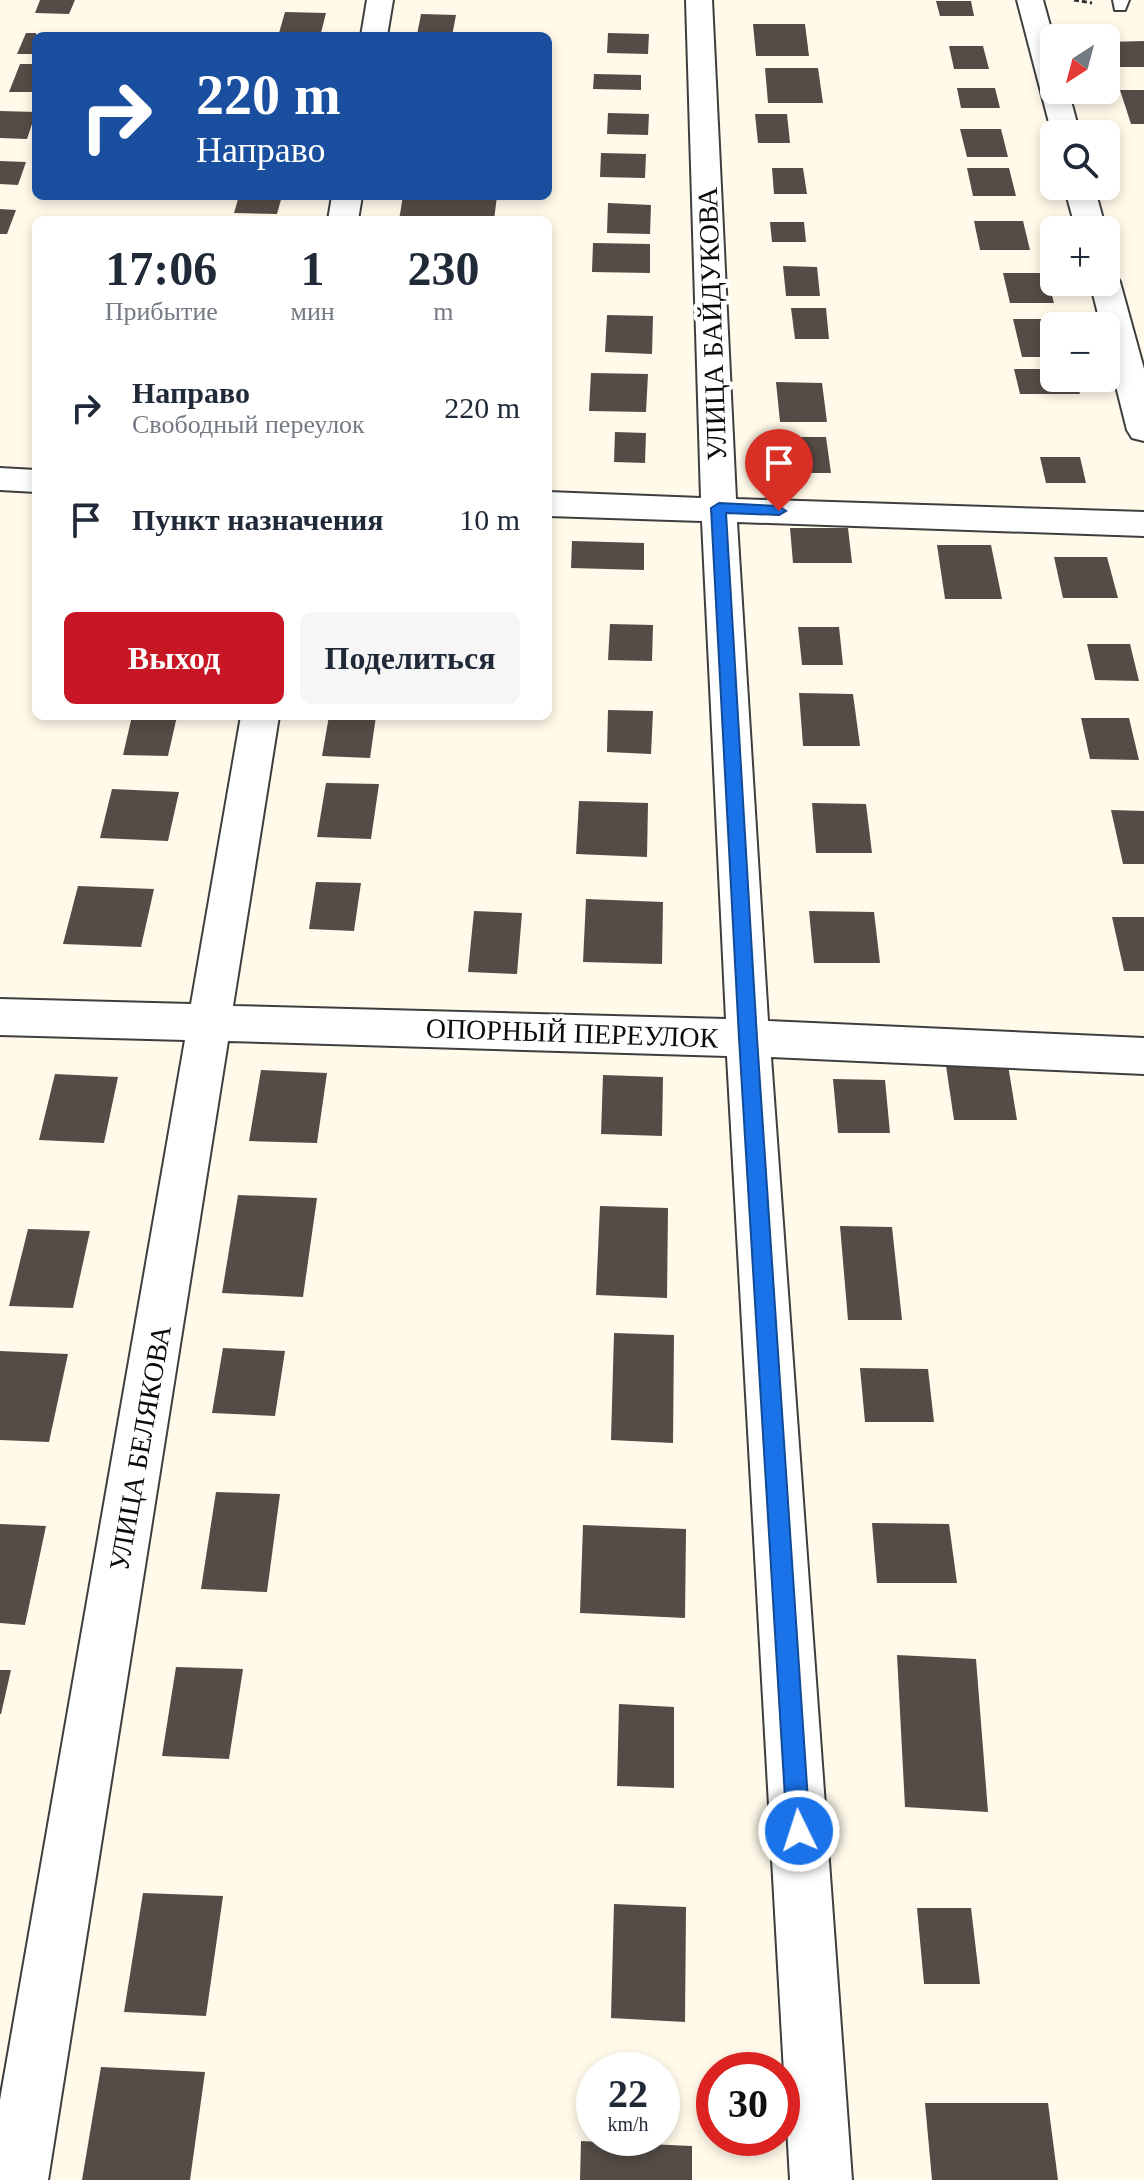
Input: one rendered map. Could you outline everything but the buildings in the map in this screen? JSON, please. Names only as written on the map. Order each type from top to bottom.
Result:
[{"type":"street","points":[[375,32],[380,0]]},
{"type":"street","name":"УЛИЦА БАЙДУКОВА","points":[[699,0],[719,508],[748,1038],[821,2180]]},
{"type":"street","points":[[1030,0],[1062,120]]},
{"type":"street","points":[[1109,296],[1144,430]]},
{"type":"street","points":[[0,479],[32,481]]},
{"type":"street","points":[[552,504],[1144,524]]},
{"type":"street","name":"УЛИЦА БЕЛЯКОВА","points":[[17,2180],[259,720]]},
{"type":"street","name":"ОПОРНЫЙ ПЕРЕУЛОК","points":[[0,1017],[748,1038],[1144,1056]]},
{"type":"route","points":[[779,511],[719,508],[748,1038],[799,1831]]}]
